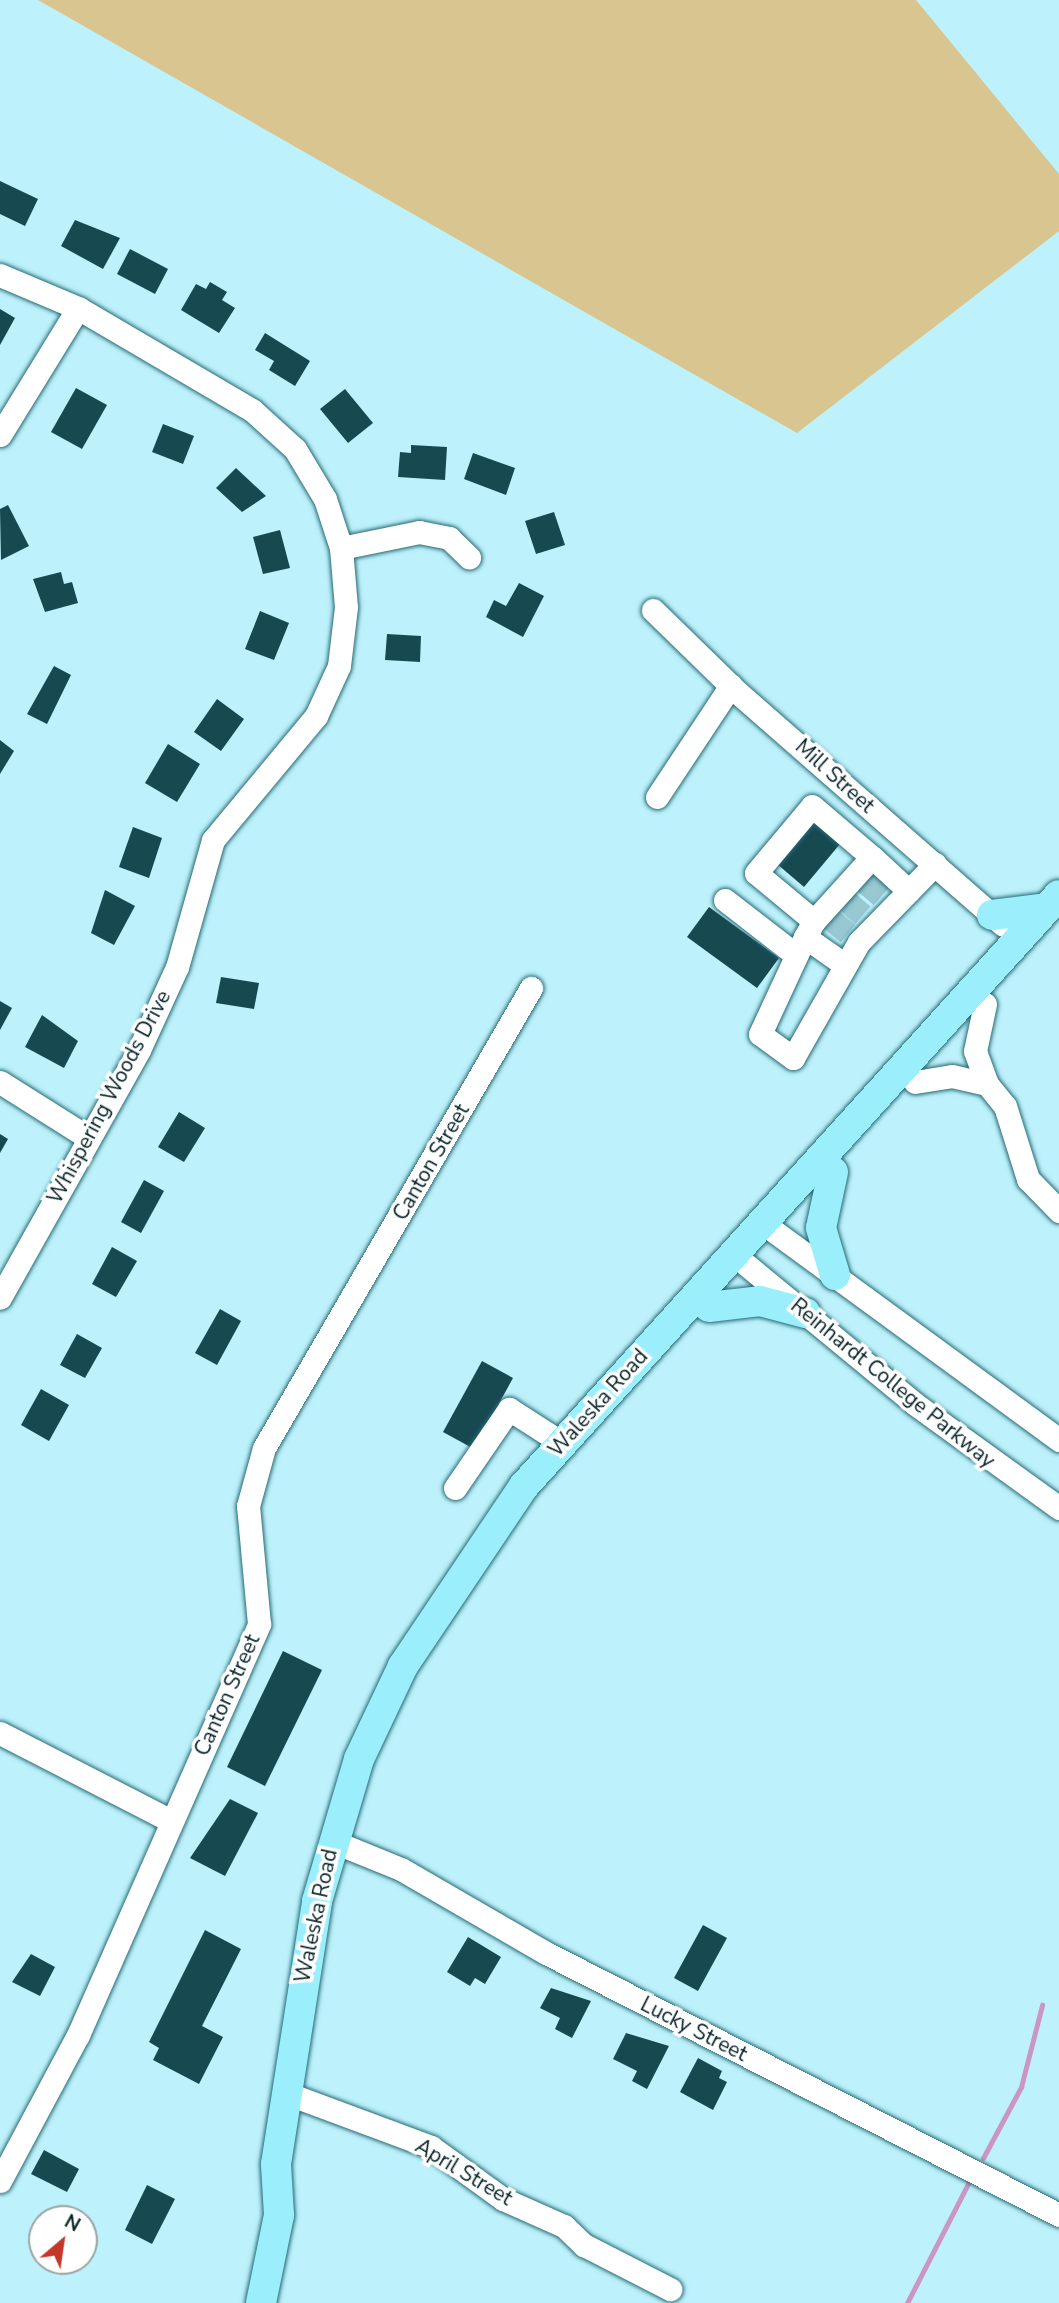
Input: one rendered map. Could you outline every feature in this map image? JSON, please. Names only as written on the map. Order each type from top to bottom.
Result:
[{"type":"main road","points":[[992,915],[1055,908]]},
{"type":"main road","points":[[768,1227],[833,1172],[915,1082],[1019,939],[1055,908]]},
{"type":"main road","points":[[739,1259],[978,998],[1055,908]]},
{"type":"main road","points":[[833,1172],[821,1227],[835,1275]]},
{"type":"main road","name":"Waleska Road","points":[[472,1559],[709,1307],[739,1259]]},
{"type":"main road","name":"Waleska Road","points":[[261,2303],[279,2215],[276,2164],[303,1965],[332,1841],[359,1759],[398,1677],[472,1559],[562,1443],[739,1259]]},
{"type":"main road","points":[[709,1307],[760,1301],[805,1313]]},
{"type":"street","name":"Whispering Woods Drive","points":[[0,275],[78,308],[252,410],[295,449],[326,499],[341,548],[346,607],[339,666],[316,716],[213,840],[177,967],[89,1138],[0,1298]]},
{"type":"street","points":[[0,435],[78,308]]},
{"type":"street","points":[[341,548],[419,532],[449,538],[469,557]]},
{"type":"street","name":"Mill Street","points":[[653,610],[730,685],[1019,939]]},
{"type":"street","points":[[656,797],[730,685]]},
{"type":"street","points":[[845,965],[825,931],[756,873],[812,806],[879,884]]},
{"type":"street","points":[[845,965],[793,1058],[760,1034],[825,931],[856,909],[879,884],[935,864]]},
{"type":"street","points":[[825,931],[856,909],[879,884]]},
{"type":"street","points":[[725,900],[825,931],[845,965]]},
{"type":"street","name":"Canton Street","points":[[0,2180],[78,2035],[259,1625],[248,1506],[264,1448],[531,988]]},
{"type":"street","points":[[978,998],[974,1040],[987,1084],[1005,1106],[1028,1179],[1059,1211]]},
{"type":"street","points":[[915,1082],[952,1076],[987,1084]]},
{"type":"street","points":[[0,1082],[89,1138]]},
{"type":"street","points":[[768,1227],[1059,1440]]},
{"type":"street","name":"Reinhardt College Parkway","points":[[739,1259],[954,1434],[1059,1508]]},
{"type":"street","points":[[455,1488],[509,1409],[562,1443]]},
{"type":"street","points":[[0,1733],[171,1821]]},
{"type":"street","name":"Lucky Street","points":[[332,1841],[401,1869],[546,1952],[1059,2215]]},
{"type":"street","name":"April Street","points":[[286,2093],[431,2147],[503,2199],[670,2289]]},
{"type":"shaded area","points":[[38,0],[916,0],[1059,174],[1059,231],[797,433]]},
{"type":"building","points":[[0,181],[38,199],[25,226],[0,214]]},
{"type":"building","points":[[75,220],[120,238],[103,269],[61,246]]},
{"type":"building","points":[[130,249],[168,269],[155,294],[117,274]]},
{"type":"building","points":[[210,282],[227,292],[222,300],[235,308],[219,333],[181,310],[196,284],[206,289]]},
{"type":"building","points":[[0,309],[15,318],[0,345]]},
{"type":"building","points":[[265,333],[310,361],[295,386],[269,370],[274,361],[255,350]]},
{"type":"building","points":[[76,388],[107,405],[82,449],[51,432]]},
{"type":"building","points":[[345,389],[373,423],[348,443],[320,409]]},
{"type":"building","points":[[163,424],[194,436],[183,464],[152,452]]},
{"type":"building","points":[[411,445],[447,447],[445,480],[398,477],[400,452],[411,453]]},
{"type":"building","points":[[473,453],[515,468],[506,495],[464,479]]},
{"type":"building","points":[[236,468],[266,496],[242,512],[216,488]]},
{"type":"building","points":[[8,505],[29,546],[1,560],[0,509]]},
{"type":"building","points":[[554,512],[565,545],[536,554],[525,521]]},
{"type":"building","points":[[280,530],[290,568],[263,574],[253,537]]},
{"type":"building","points":[[61,572],[64,584],[72,582],[78,603],[45,612],[33,579]]},
{"type":"building","points":[[519,583],[544,596],[523,637],[486,617],[494,600],[506,606]]},
{"type":"building","points":[[260,611],[289,623],[274,660],[245,649]]},
{"type":"building","points":[[387,634],[421,636],[420,662],[385,660]]},
{"type":"building","points":[[54,666],[71,675],[47,724],[27,714]]},
{"type":"building","points":[[217,699],[244,719],[221,751],[194,732]]},
{"type":"building","points":[[0,740],[14,751],[0,774]]},
{"type":"building","points":[[168,744],[200,764],[177,802],[145,783]]},
{"type":"building","points":[[812,821],[840,844],[804,887],[777,864]]},
{"type":"building","points":[[133,827],[162,838],[149,878],[119,867]]},
{"type":"building","points":[[105,890],[135,906],[114,945],[91,933]]},
{"type":"building","points":[[709,907],[779,958],[757,988],[687,937]]},
{"type":"building","points":[[221,977],[259,983],[254,1009],[216,1003]]},
{"type":"building","points":[[0,1001],[12,1008],[0,1030]]},
{"type":"building","points":[[42,1015],[78,1041],[64,1068],[25,1047]]},
{"type":"building","points":[[179,1112],[205,1128],[184,1162],[158,1147]]},
{"type":"building","points":[[0,1134],[8,1139],[0,1153]]},
{"type":"building","points":[[144,1180],[164,1191],[141,1233],[121,1222]]},
{"type":"building","points":[[112,1247],[137,1261],[116,1297],[92,1284]]},
{"type":"building","points":[[220,1309],[241,1321],[217,1365],[195,1353]]},
{"type":"building","points":[[77,1334],[102,1348],[85,1378],[60,1365]]},
{"type":"building","points":[[482,1361],[513,1378],[474,1449],[443,1432]]},
{"type":"building","points":[[41,1389],[69,1405],[49,1441],[21,1425]]},
{"type":"building","points":[[283,1651],[322,1670],[265,1786],[227,1767]]},
{"type":"building","points":[[230,1799],[258,1813],[225,1876],[190,1858]]},
{"type":"building","points":[[703,1925],[727,1938],[698,1991],[674,1978]]},
{"type":"building","points":[[205,1930],[241,1949],[202,2026],[223,2037],[199,2084],[153,2060],[159,2048],[149,2042]]},
{"type":"building","points":[[468,1937],[501,1957],[485,1984],[475,1978],[470,1986],[447,1972]]},
{"type":"building","points":[[31,1954],[55,1967],[40,1996],[12,1982]]},
{"type":"building","points":[[551,1988],[591,2001],[572,2038],[555,2029],[560,2018],[540,2008]]},
{"type":"building","points":[[626,2033],[669,2046],[647,2089],[632,2081],[637,2071],[613,2059]]},
{"type":"building","points":[[698,2058],[722,2071],[719,2078],[727,2082],[713,2110],[680,2092]]},
{"type":"building","points":[[44,2150],[79,2169],[67,2192],[31,2174]]},
{"type":"building","points":[[147,2185],[175,2199],[152,2244],[125,2230]]},
{"type":"waterway","points":[[983,2158],[1021,2087],[1042,2005]]},
{"type":"waterway","points":[[907,2303],[969,2182]]},
{"type":"tunnel","points":[[864,881],[881,896]]},
{"type":"tunnel","points":[[847,901],[863,915]]},
{"type":"tunnel","points":[[831,919],[848,933]]}]
